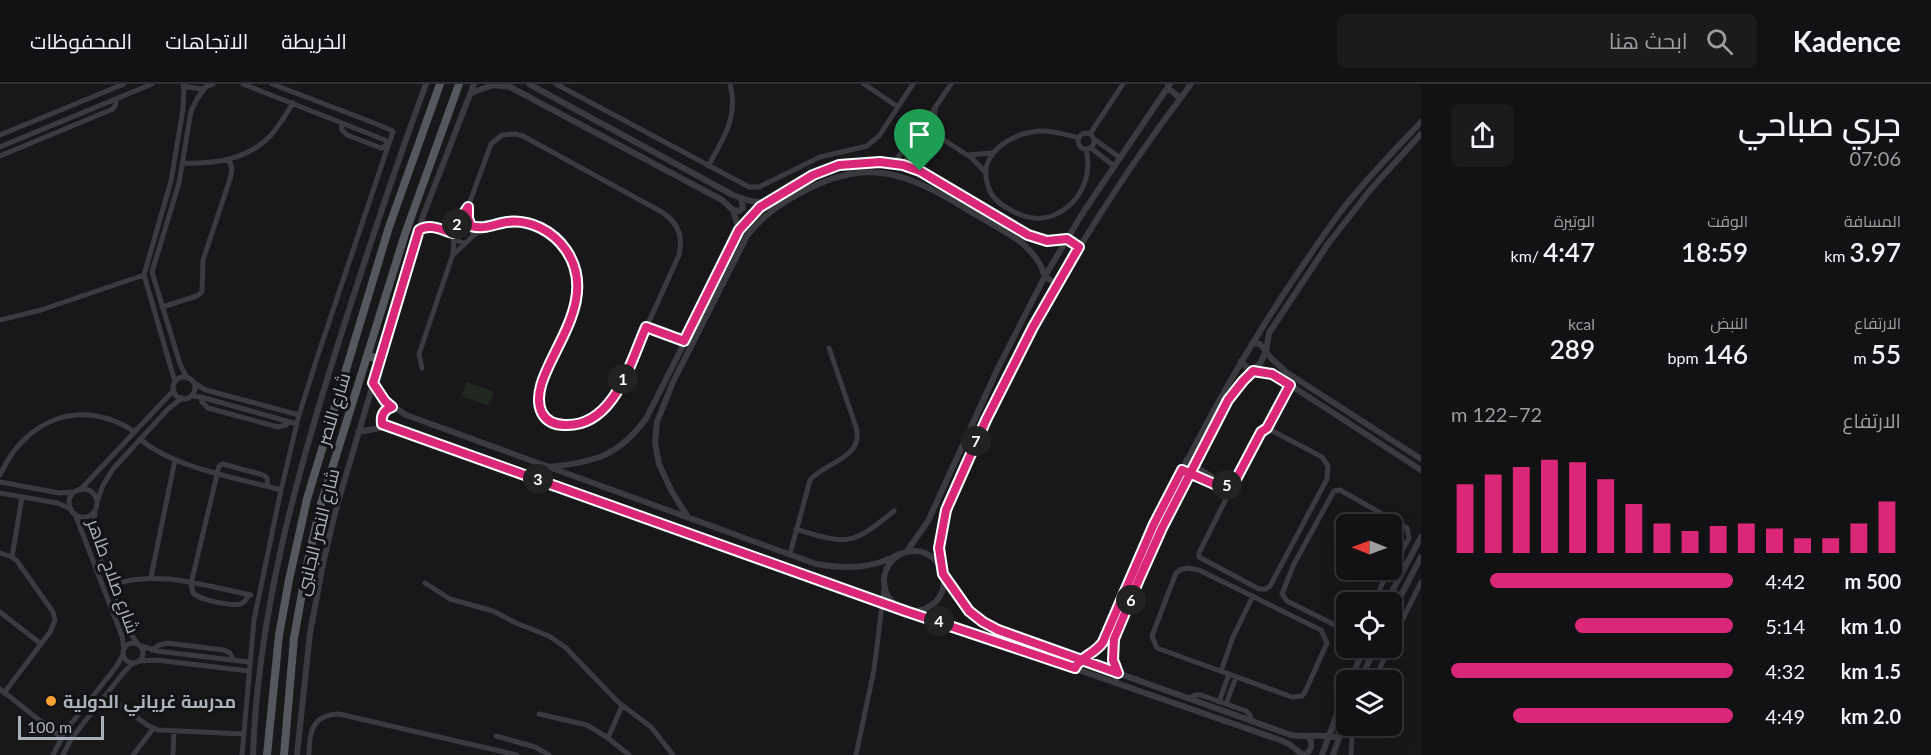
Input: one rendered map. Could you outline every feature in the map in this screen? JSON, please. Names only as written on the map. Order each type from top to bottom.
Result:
[{"type":"main road","name":"شارع النصر","points":[[267,755],[279,635],[307,499],[376,268],[440,84]]},
{"type":"main road","name":"شارع النصر","points":[[284,755],[294,638],[313,537],[415,206],[459,84]]},
{"type":"main road","points":[[367,356],[380,359]]},
{"type":"street","points":[[0,135],[124,84]]},
{"type":"street","points":[[0,147],[152,84]]},
{"type":"street","points":[[182,399],[176,396],[174,390],[175,382],[144,276],[171,181],[183,110],[182,85],[192,89],[205,88],[213,84]]},
{"type":"street","points":[[243,84],[385,140],[388,146]]},
{"type":"street","points":[[243,755],[249,663],[258,596],[280,490],[299,416],[393,131],[273,84],[270,94]]},
{"type":"street","name":"شارع النصر الجانبى","points":[[254,755],[257,703],[265,639],[295,492],[354,292],[426,84]]},
{"type":"street","name":"شارع النصر الجانبى","points":[[297,755],[307,657],[319,584],[334,517],[423,216],[474,84]]},
{"type":"street","points":[[529,84],[741,199],[766,202],[774,208]]},
{"type":"street","points":[[556,84],[749,187],[759,187],[820,157],[872,143],[913,84]]},
{"type":"street","points":[[708,166],[725,137],[731,118],[730,84]]},
{"type":"street","points":[[864,84],[898,107]]},
{"type":"street","points":[[894,163],[912,138],[916,136],[951,84]]},
{"type":"street","points":[[922,126],[977,163],[986,173],[991,194],[1001,205],[1022,217],[1043,218],[1063,210],[1080,192],[1088,172],[1088,148],[1092,136],[1123,84]]},
{"type":"street","points":[[912,612],[928,609],[939,598],[944,582],[939,548],[946,510],[1009,373],[1079,247],[1137,155],[1191,84]]},
{"type":"street","points":[[471,93],[492,85],[510,87],[722,200],[733,210],[739,230],[747,236]]},
{"type":"street","points":[[907,551],[928,521],[998,368],[1045,276],[1067,239],[1119,157],[1169,85],[1180,98]]},
{"type":"street","points":[[205,88],[191,111],[179,183],[152,272],[162,307],[180,364],[187,378],[206,390],[299,416]]},
{"type":"street","points":[[0,156],[113,109],[116,104],[115,99]]},
{"type":"street","points":[[183,163],[210,163],[229,159],[264,142],[292,104]]},
{"type":"street","points":[[319,114],[323,104]]},
{"type":"street","points":[[935,108],[935,123],[939,137]]},
{"type":"street","points":[[1075,668],[1080,659],[1093,653],[1103,642],[1154,524],[1186,460],[1252,343],[1343,208],[1421,122]]},
{"type":"street","points":[[341,123],[346,135],[381,148],[388,146]]},
{"type":"street","points":[[370,134],[374,123]]},
{"type":"street","points":[[18,128],[22,137]]},
{"type":"street","points":[[986,173],[992,153],[1008,140],[1035,131],[1050,131],[1079,138]]},
{"type":"street","points":[[422,368],[419,354],[451,259],[454,231],[468,207],[491,144],[496,138],[509,133],[523,136],[663,212],[675,223],[679,231],[681,247],[615,397],[594,418],[575,425],[556,424],[549,421],[541,409],[539,394],[576,304],[578,284],[574,265],[565,248],[542,229],[533,225],[514,222],[486,227],[463,222],[454,231]]},
{"type":"street","points":[[1079,138],[1084,133],[1092,136],[1119,157]]},
{"type":"street","points":[[1115,682],[1118,673],[1113,660],[1114,639],[1162,528],[1228,400],[1261,362],[1266,351],[1269,333],[1328,244],[1371,189],[1421,134]]},
{"type":"street","points":[[903,165],[918,141],[916,136]]},
{"type":"street","points":[[1079,138],[1080,146],[1088,148],[1114,166]]},
{"type":"street","points":[[966,155],[992,153]]},
{"type":"street","points":[[162,307],[197,296],[202,292],[203,260],[230,179],[232,169],[229,159]]},
{"type":"street","points":[[548,467],[590,462],[610,453],[630,439],[647,417],[739,230],[766,202],[826,169],[866,162],[903,165],[935,178],[1028,235],[1047,241],[1067,239],[1079,247]]},
{"type":"street","points":[[688,517],[672,492],[659,464],[655,442],[657,422],[673,382],[747,236],[774,208],[812,187],[846,175],[874,172],[902,176],[940,194],[1021,243],[1035,258],[1045,276],[1058,284]]},
{"type":"street","points":[[733,210],[737,211],[742,208],[741,199]]},
{"type":"street","points":[[468,207],[473,236]]},
{"type":"street","points":[[423,216],[430,223],[454,231]]},
{"type":"street","points":[[158,224],[166,227]]},
{"type":"street","points":[[419,230],[430,226],[454,231]]},
{"type":"street","points":[[454,231],[458,242],[464,243],[470,241],[486,227]]},
{"type":"street","points":[[451,259],[464,243]]},
{"type":"street","points":[[0,320],[144,276]]},
{"type":"street","points":[[646,327],[684,341]]},
{"type":"street","points":[[1252,343],[1260,344],[1286,372],[1421,459]]},
{"type":"street","points":[[790,554],[810,480],[850,453],[858,440],[856,427],[829,348]]},
{"type":"street","points":[[1241,361],[1245,368],[1272,374],[1421,470]]},
{"type":"street","points":[[175,382],[182,377],[187,378]]},
{"type":"street","points":[[191,396],[195,389],[194,383]]},
{"type":"street","points":[[373,383],[385,401],[406,415],[816,564],[844,567],[873,565],[907,551],[915,551],[930,555],[941,567]]},
{"type":"street","points":[[1267,428],[1322,457],[1329,471],[1327,479],[1270,586],[1266,589],[1258,589],[1199,557],[1199,553],[1228,489],[1261,432],[1267,428],[1290,385]]},
{"type":"street","points":[[73,512],[70,502],[78,491],[174,390]]},
{"type":"street","points":[[0,493],[57,503],[79,516],[88,516],[95,511],[109,474],[168,409],[182,399],[191,396],[297,424]]},
{"type":"street","points":[[201,397],[202,402],[208,408],[278,427],[289,422]]},
{"type":"street","points":[[385,427],[382,424],[382,416],[384,411],[392,407]]},
{"type":"street","points":[[271,417],[273,408]]},
{"type":"street","points":[[0,475],[8,458],[22,440],[36,429],[53,421],[77,416],[102,417],[125,425],[135,432]]},
{"type":"street","points":[[358,432],[385,427],[401,430],[898,608],[1280,740],[1303,755],[1312,746],[1309,737]]},
{"type":"street","points":[[140,439],[156,451],[175,460],[280,490]]},
{"type":"street","points":[[151,577],[175,460]]},
{"type":"street","points":[[1186,460],[1228,489]]},
{"type":"street","points":[[249,594],[245,602],[237,605],[197,597],[193,593],[191,584],[219,466],[224,464],[263,475],[267,478],[268,486]]},
{"type":"street","points":[[1182,470],[1228,489]]},
{"type":"street","points":[[0,482],[59,493],[91,492],[97,502]]},
{"type":"street","points":[[1336,626],[1287,601],[1282,594],[1294,564],[1334,491],[1340,490],[1382,514]]},
{"type":"street","points":[[12,557],[22,497]]},
{"type":"street","name":"شارع صلاح طاهر","points":[[95,511],[96,542],[129,630],[139,645]]},
{"type":"street","points":[[796,529],[826,538],[854,539],[868,532],[894,511]]},
{"type":"street","name":"شارع صلاح طاهر","points":[[53,755],[61,737],[123,652],[122,636],[73,512]]},
{"type":"street","points":[[1402,525],[1407,528],[1409,538],[1402,551]]},
{"type":"street","points":[[1402,572],[1421,537]]},
{"type":"street","points":[[0,553],[12,557],[53,612],[54,625],[2,691],[68,743]]},
{"type":"street","points":[[856,755],[872,681],[883,602],[884,573],[888,565],[899,554]]},
{"type":"street","points":[[1402,594],[1421,557]]},
{"type":"street","points":[[1187,568],[1199,570],[1321,630],[1326,637],[1327,643],[1302,696],[1292,697],[1221,671],[1157,648],[1154,643],[1152,636],[1155,626],[1176,573],[1180,570],[1187,568]]},
{"type":"street","points":[[943,574],[969,611],[998,630],[1292,735],[1309,737],[1329,735],[1339,738],[1333,755]]},
{"type":"street","points":[[112,585],[130,579],[151,577],[258,596]]},
{"type":"street","points":[[1384,582],[1393,580]]},
{"type":"street","points":[[1384,582],[1388,592]]},
{"type":"street","points":[[1380,592],[1384,582]]},
{"type":"street","points":[[1402,621],[1421,582]]},
{"type":"street","points":[[425,583],[450,598],[492,611],[554,639],[565,647],[622,706],[651,727],[673,755]]},
{"type":"street","points":[[884,589],[891,603],[898,608]]},
{"type":"street","points":[[1221,671],[1233,637],[1253,596]]},
{"type":"street","points":[[0,612],[41,644]]},
{"type":"street","points":[[249,663],[152,650],[129,643],[123,652],[126,660],[136,662],[156,660],[249,671]]},
{"type":"street","points":[[152,650],[167,643],[212,648],[227,651],[233,660]]},
{"type":"street","points":[[63,755],[68,743],[144,652],[139,645]]},
{"type":"street","points":[[215,667],[216,658]]},
{"type":"street","points":[[1219,702],[1229,674]]},
{"type":"street","points":[[1226,704],[1236,677]]},
{"type":"street","points":[[106,695],[153,729],[244,734]]},
{"type":"street","points":[[1190,698],[1201,695],[1226,704],[1248,713],[1251,720]]},
{"type":"street","points":[[608,738],[622,706]]},
{"type":"street","points":[[309,755],[309,739],[314,725],[325,716],[339,714],[517,755]]},
{"type":"street","points":[[539,714],[581,723],[608,738],[629,755]]},
{"type":"street","points":[[1322,755],[1336,716]]},
{"type":"street","points":[[133,755],[153,729]]},
{"type":"street","points":[[173,755],[174,731]]},
{"type":"street","points":[[496,736],[535,747],[549,755]]},
{"type":"street","points":[[1351,755],[1352,736]]},
{"type":"shaded area","points":[[467,382],[494,392],[489,406],[461,396]]},
{"type":"place","name":"مدرسة غرياني الدولية","points":[[51,701]]},
{"type":"route","points":[[920,171],[894,163],[866,162],[839,165],[813,175],[760,207],[739,230],[684,341],[646,327],[615,397],[594,418],[575,425],[556,424],[549,421],[544,416],[539,401],[541,386],[573,313],[578,294],[577,274],[565,248],[551,234],[533,225],[514,222],[481,228],[471,226],[467,213],[468,207],[453,233],[430,226],[421,228],[373,383],[379,394],[392,407],[384,411],[382,424],[385,427],[401,430],[905,611],[1075,668],[1080,659],[1093,653],[1103,642],[1154,524],[1182,470],[1190,474],[1200,477],[1225,489],[1228,484],[1233,485],[1261,432],[1267,428],[1290,385],[1272,374],[1253,371],[1228,400],[1190,474],[1162,528],[1114,639],[1112,653],[1118,673],[1080,659],[998,630],[983,622],[969,611],[943,574],[939,548],[941,529],[953,492],[1009,373],[1079,247],[1067,239],[1047,241],[1028,235],[920,171]]}]
